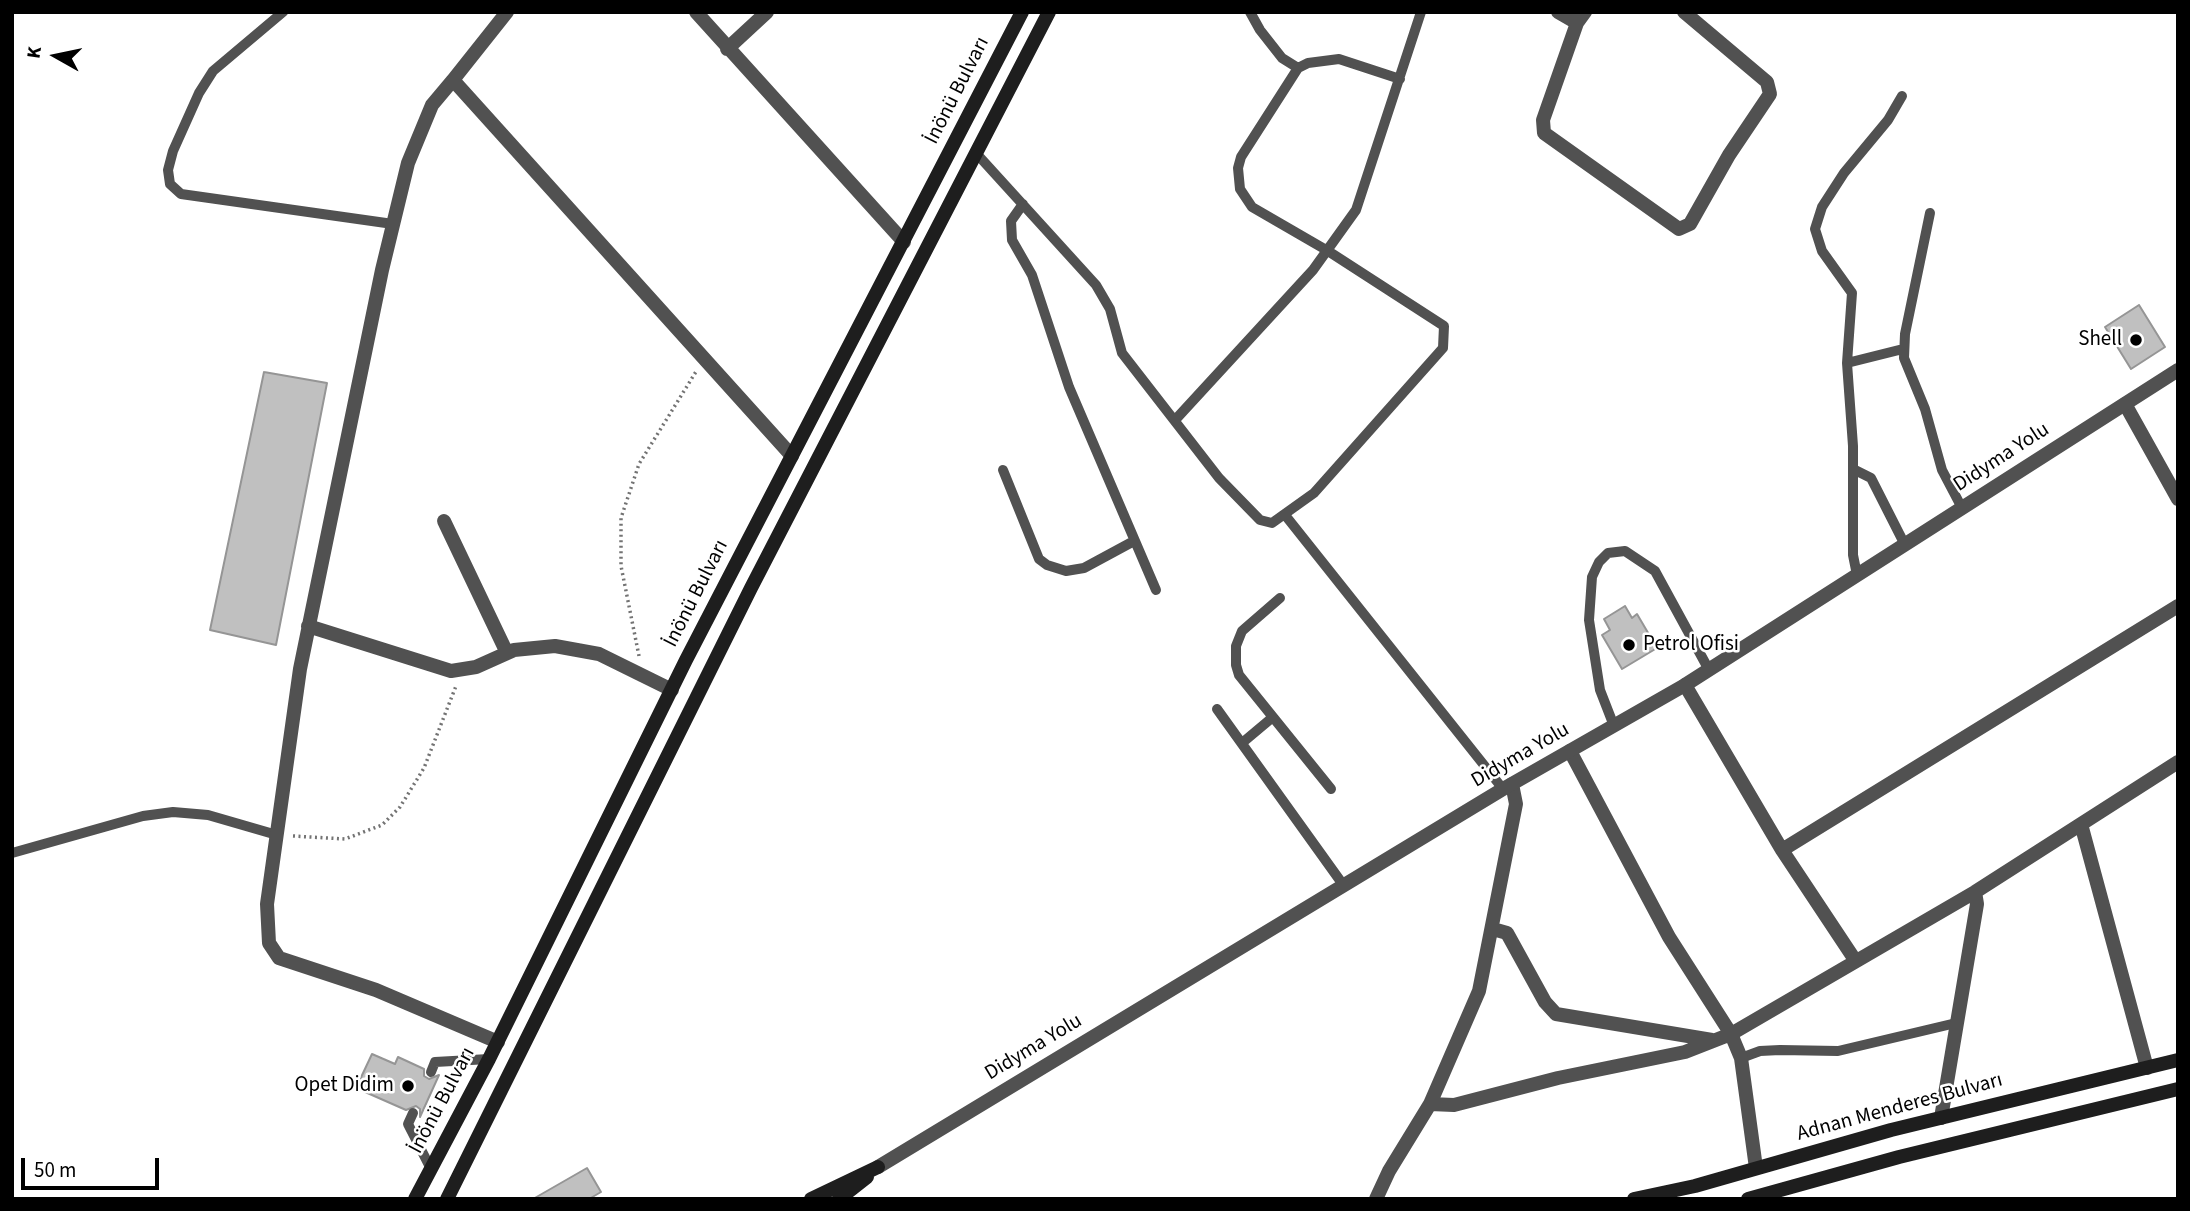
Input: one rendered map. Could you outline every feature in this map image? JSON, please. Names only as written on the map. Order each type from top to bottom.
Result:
[{"type":"main road","name":"İnönü Bulvarı","points":[[415,1199],[498,1042],[672,690],[1022,12]]},
{"type":"main road","points":[[447,1199],[751,588],[1049,12]]},
{"type":"main road","name":"Adnan Menderes Bulvarı","points":[[1634,1199],[1698,1192],[1756,1168],[1941,1118],[2178,1060]]},
{"type":"main road","points":[[1748,1199],[1886,1161],[2178,1088]]},
{"type":"main road","points":[[811,1199],[878,1167]]},
{"type":"main road","points":[[839,1199],[878,1167]]},
{"type":"street","points":[[498,1042],[376,990],[279,958],[269,943],[267,904],[308,626],[408,163],[432,105],[507,12]]},
{"type":"street","points":[[696,12],[904,242]]},
{"type":"street","points":[[727,49],[767,12]]},
{"type":"street","points":[[1558,12],[1581,18],[1543,120],[1544,133],[1679,229],[1690,224],[1729,155],[1770,94],[1767,82],[1684,12]]},
{"type":"street","points":[[453,80],[792,456]]},
{"type":"street","name":"Didyma Yolu","points":[[878,1167],[1508,787],[1685,685],[2178,370]]},
{"type":"street","points":[[2125,404],[2178,499]]},
{"type":"street","points":[[444,522],[507,653]]},
{"type":"street","points":[[1782,850],[2178,606]]},
{"type":"street","points":[[308,626],[451,671],[476,667],[507,653],[555,646],[599,654],[672,690]]},
{"type":"street","points":[[1685,685],[1782,850],[1855,960]]},
{"type":"street","points":[[1570,751],[1669,937],[1731,1034],[1741,1058],[1756,1168]]},
{"type":"street","points":[[1430,1104],[1454,1105],[1558,1078],[1685,1052],[1731,1034],[1975,892],[2178,762]]},
{"type":"street","points":[[1376,1199],[1430,1104],[1479,991],[1516,804],[1508,787]]},
{"type":"street","points":[[2081,824],[2147,1068]]},
{"type":"street","points":[[1941,1118],[1977,904],[1975,892]]},
{"type":"street","points":[[1493,929],[1507,933],[1545,1002],[1556,1014],[1712,1041]]},
{"type":"lane","points":[[283,12],[213,71],[199,93],[173,151],[168,170],[170,184],[181,194],[393,224]]},
{"type":"lane","points":[[1250,12],[1282,58],[1298,68]]},
{"type":"lane","points":[[1176,419],[1313,270],[1356,210],[1421,12]]},
{"type":"lane","points":[[976,153],[1097,285],[1110,309],[1122,353],[1176,419],[1219,478],[1260,520],[1272,523],[1314,493],[1443,348],[1444,326],[1328,251],[1252,207],[1245,199],[1238,178],[1241,158],[1298,68],[1319,59],[1339,59],[1400,79]]},
{"type":"lane","points":[[1857,575],[1853,555],[1853,469],[1847,363],[1852,293],[1816,239],[1817,216],[1844,173],[1888,120],[1902,96]]},
{"type":"lane","points":[[1023,204],[1011,221],[1012,240],[1032,275],[1069,387],[1156,590]]},
{"type":"lane","points":[[1930,213],[1903,349],[1905,368],[1925,409],[1942,470],[1962,508]]},
{"type":"lane","points":[[1847,363],[1903,349]]},
{"type":"lane","points":[[1853,469],[1871,478],[1905,545]]},
{"type":"lane","points":[[1003,470],[1039,559],[1047,565],[1075,570],[1134,541]]},
{"type":"lane","points":[[1285,515],[1508,787]]},
{"type":"lane","points":[[1614,726],[1600,690],[1589,620],[1589,596],[1595,569],[1613,551],[1631,554],[1655,571],[1709,670]]},
{"type":"lane","points":[[1280,598],[1242,631],[1235,654],[1239,675],[1331,789]]},
{"type":"lane","points":[[1217,709],[1344,886]]},
{"type":"lane","points":[[1242,743],[1273,717]]},
{"type":"lane","points":[[12,853],[143,816],[173,812],[208,815],[277,835]]},
{"type":"lane","points":[[1741,1058],[1760,1051],[1780,1049],[1838,1051],[1956,1023]]},
{"type":"lane","points":[[431,1072],[435,1062],[489,1059]]},
{"type":"lane","points":[[413,1113],[408,1124],[431,1169]]},
{"type":"path","points":[[643,676],[621,566],[621,518],[639,464],[704,358]]},
{"type":"path","points":[[277,835],[345,839],[382,825],[400,807],[424,768],[446,716],[459,669]]},
{"type":"building","points":[[2139,305],[2165,347],[2131,369],[2105,327]]},
{"type":"building","points":[[264,372],[327,383],[276,645],[210,630]]},
{"type":"building","points":[[1625,606],[1632,618],[1637,614],[1657,648],[1622,669],[1602,635],[1610,630],[1604,619]]},
{"type":"building","points":[[372,1054],[395,1064],[398,1057],[424,1069],[424,1076],[429,1079],[439,1075],[420,1117],[420,1109],[416,1106],[406,1110],[356,1088]]},
{"type":"building","points":[[587,1168],[601,1192],[589,1199],[533,1199]]},
{"type":"place","name":"Shell","points":[[2136,340]]},
{"type":"place","name":"Petrol Ofisi","points":[[1629,645]]},
{"type":"place","name":"Opet Didim","points":[[408,1086]]}]
